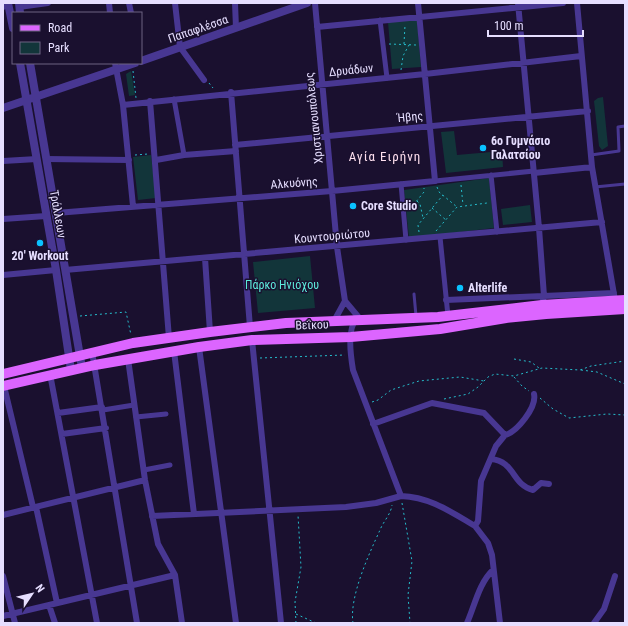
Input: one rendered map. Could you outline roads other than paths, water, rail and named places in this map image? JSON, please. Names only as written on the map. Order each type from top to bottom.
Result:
[{"type":"main road","name":"Βεΐκου","points":[[3,374],[92,352],[169,338],[250,327],[286,323],[448,316],[543,300],[618,298]]},
{"type":"main road","name":"Βεΐκου","points":[[4,386],[50,374],[95,365],[199,347],[252,340],[351,337],[440,329],[506,318],[625,309]]},
{"type":"street","points":[[3,7],[4,3]]},
{"type":"street","points":[[8,3],[12,23]]},
{"type":"street","points":[[19,8],[48,3]]},
{"type":"street","points":[[175,3],[180,47],[204,80]]},
{"type":"street","points":[[235,3],[236,28]]},
{"type":"street","name":"Παπαφλέσσα","points":[[142,61],[308,3]]},
{"type":"street","name":"Χριστιανουπόλεως","points":[[316,3],[326,136],[337,247],[345,301]]},
{"type":"street","points":[[418,3],[435,180]]},
{"type":"street","points":[[317,27],[518,5],[563,3]]},
{"type":"street","points":[[577,3],[592,167],[618,298]]},
{"type":"street","points":[[446,300],[543,300],[539,228],[518,5]]},
{"type":"street","points":[[380,20],[387,78]]},
{"type":"street","name":"Δρυάδων","points":[[122,105],[137,102],[231,92],[523,64],[581,56]]},
{"type":"street","name":"Τράλλεων","points":[[20,64],[56,270],[71,370]]},
{"type":"street","name":"Τράλλεων","points":[[30,64],[82,368]]},
{"type":"street","points":[[3,108],[36,98],[116,66],[133,64]]},
{"type":"street","points":[[116,66],[129,158],[133,206]]},
{"type":"street","points":[[231,92],[241,198],[250,327]]},
{"type":"street","points":[[174,98],[184,155]]},
{"type":"street","points":[[150,101],[169,338]]},
{"type":"street","name":"Ήβης","points":[[155,157],[184,155],[326,136],[588,111]]},
{"type":"street","points":[[46,159],[129,158]]},
{"type":"street","points":[[3,161],[37,159]]},
{"type":"street","name":"Αλκυόνης","points":[[56,213],[332,191],[435,180],[592,167]]},
{"type":"street","points":[[491,175],[497,232]]},
{"type":"street","points":[[401,184],[406,240]]},
{"type":"street","points":[[3,219],[46,216]]},
{"type":"street","name":"Κουντουριώτου","points":[[65,270],[337,247],[602,222]]},
{"type":"street","points":[[440,237],[448,316]]},
{"type":"street","points":[[205,258],[210,332]]},
{"type":"street","points":[[3,275],[56,270]]},
{"type":"street","points":[[334,321],[345,301],[359,320],[353,324],[351,337],[353,370],[401,496]]},
{"type":"street","points":[[252,340],[281,623]]},
{"type":"street","points":[[199,347],[236,623]]},
{"type":"street","points":[[174,351],[194,514]]},
{"type":"street","points":[[92,352],[106,428],[137,623]]},
{"type":"street","points":[[128,359],[145,480],[152,516],[158,544],[175,575],[182,623]]},
{"type":"street","points":[[50,374],[97,623]]},
{"type":"street","points":[[4,386],[57,603]]},
{"type":"street","points":[[475,526],[478,521],[481,481],[486,468],[491,460],[496,446],[505,435],[516,428],[533,408],[534,394]]},
{"type":"street","points":[[373,424],[432,403],[484,413],[505,435]]},
{"type":"street","points":[[58,413],[134,405]]},
{"type":"street","points":[[136,417],[166,414]]},
{"type":"street","points":[[62,434],[106,428]]},
{"type":"street","points":[[491,460],[499,460],[506,464],[522,486],[528,489],[533,490],[541,483],[549,484]]},
{"type":"street","points":[[144,470],[170,465]]},
{"type":"street","points":[[3,515],[145,480]]},
{"type":"street","points":[[152,516],[269,509],[346,507],[393,499],[401,496],[436,503],[475,526],[488,543],[492,555],[500,623]]},
{"type":"street","points":[[467,623],[476,604],[484,579],[493,570]]},
{"type":"street","points":[[3,616],[175,575]]},
{"type":"street","points":[[3,576],[15,623]]},
{"type":"street","points":[[594,623],[604,609],[615,576]]},
{"type":"street","points":[[49,605],[55,623]]},
{"type":"lane","points":[[591,155],[619,151],[618,127],[625,126]]},
{"type":"lane","points":[[595,186],[625,184]]},
{"type":"lane","points":[[414,294],[416,318]]},
{"type":"place","name":"6ο Γυμνάσιο Γαλατσίου","points":[[483,148]]},
{"type":"place","name":"Core Studio","points":[[353,206]]},
{"type":"place","name":"20' Workout","points":[[40,243]]},
{"type":"place","name":"Alterlife","points":[[460,288]]},
{"type":"district","name":"Αγία Ειρήνη","points":[[385,156]]},
{"type":"park label","name":"Πάρκο Ηνιόχου","points":[[282,285]]}]
